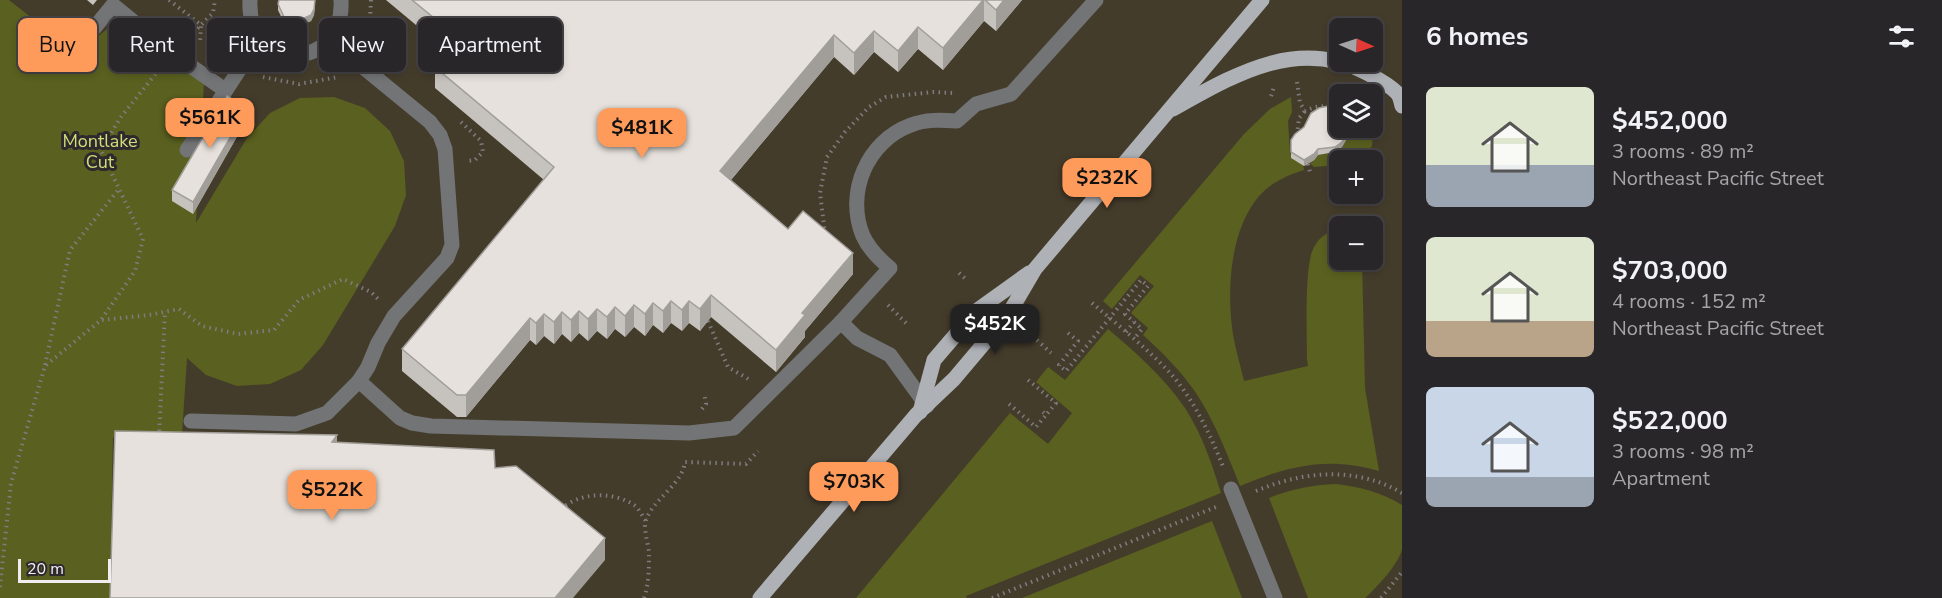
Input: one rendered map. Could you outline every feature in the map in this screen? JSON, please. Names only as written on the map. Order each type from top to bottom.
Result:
[{"type":"main road","points":[[760,598],[923,406],[954,379],[1008,315],[1035,268],[1262,0]]},
{"type":"main road","points":[[1166,113],[1228,79],[1292,57],[1339,61],[1360,69],[1374,76],[1398,94],[1402,106]]},
{"type":"main road","points":[[923,406],[934,360],[976,311],[1035,268]]},
{"type":"street","points":[[250,0],[251,18]]},
{"type":"street","points":[[341,0],[341,18]]},
{"type":"street","points":[[359,381],[400,418],[412,423],[431,426],[689,433],[734,428],[841,322],[890,268],[876,256],[864,236],[857,214],[857,192],[863,170],[875,150],[892,135],[912,124],[934,120],[957,121],[976,104],[1011,94],[1096,0]]},
{"type":"street","points":[[97,25],[113,5],[129,18]]},
{"type":"street","points":[[195,69],[225,90]]},
{"type":"street","points":[[187,150],[237,72]]},
{"type":"street","points":[[191,421],[296,424],[327,413],[359,381],[394,316],[447,258],[452,245],[447,162],[440,135],[430,122],[369,72]]},
{"type":"street","points":[[841,322],[857,338],[891,355],[923,406]]},
{"type":"street","points":[[1233,494],[1275,598]]},
{"type":"path","points":[[169,0],[201,25]]},
{"type":"path","points":[[195,31],[213,13],[215,0]]},
{"type":"path","points":[[370,18],[371,0]]},
{"type":"path","points":[[45,366],[101,320],[135,271],[143,239],[101,151],[120,118],[157,72]]},
{"type":"path","points":[[258,77],[298,84],[338,77],[345,80]]},
{"type":"path","points":[[1297,82],[1300,103],[1305,111]]},
{"type":"path","points":[[1271,96],[1274,86]]},
{"type":"path","points":[[1297,137],[1299,118],[1305,111],[1314,106],[1329,106]]},
{"type":"path","points":[[447,162],[475,160],[483,152]]},
{"type":"path","points":[[1308,164],[1310,172]]},
{"type":"path","points":[[0,587],[11,483],[45,366],[70,250],[119,189]]},
{"type":"path","points":[[959,273],[968,281]]},
{"type":"path","points":[[101,320],[179,309],[202,326],[238,334],[274,330],[299,300],[343,279],[371,292],[394,316]]},
{"type":"path","points":[[1068,333],[1078,341],[1059,364],[1066,370],[1141,280],[1148,286],[1125,314],[1142,329],[1134,339]]},
{"type":"path","points":[[884,300],[909,326]]},
{"type":"path","points":[[1092,303],[1173,376],[1207,428],[1233,494]]},
{"type":"path","points":[[159,444],[165,311]]},
{"type":"path","points":[[1126,332],[1134,322]]},
{"type":"path","points":[[1037,340],[1051,353]]},
{"type":"path","points":[[1008,404],[1036,427],[1045,413],[1056,403],[1028,380]]},
{"type":"path","points":[[646,521],[684,471],[684,462],[746,464],[758,451]]},
{"type":"path","points":[[992,598],[1233,494],[1312,474],[1355,476],[1378,482],[1402,493]]},
{"type":"path","points":[[560,510],[568,502],[594,495],[613,495],[636,506],[646,521],[649,553],[647,588],[644,598]]},
{"type":"path","points":[[0,556],[2,571]]},
{"type":"path","points":[[1381,598],[1401,573]]},
{"type":"shaded area","points":[[9,0],[1402,0],[1402,598],[110,598],[113,438],[182,434],[83,72],[97,72],[97,18],[32,18]]},
{"type":"green space","name":"Montlake Cut","points":[[0,0],[9,0],[32,18],[18,18],[18,72],[97,72],[97,37],[109,28],[109,72],[190,72],[204,83],[196,223],[247,138],[270,113],[300,98],[334,97],[365,108],[390,131],[404,161],[406,195],[395,226],[323,345],[301,370],[270,384],[237,386],[206,375],[187,358],[182,434],[113,438],[110,598],[0,598]]},
{"type":"green space","points":[[1291,97],[1292,112],[1288,121],[1290,153],[1294,160],[1303,164],[1304,170],[1280,180],[1260,195],[1250,208],[1237,240],[1230,293],[1232,327],[1244,381],[1308,366],[1309,268],[1316,243],[1329,233],[1329,270],[1362,270],[1365,388],[1379,471],[1342,464],[1308,465],[1275,473],[1240,486],[1203,404],[1171,362],[1143,335],[1148,328],[1131,313],[1154,286],[1140,275],[1112,309],[1103,301],[1244,134],[1270,109]]},
{"type":"green space","points":[[1346,138],[1373,138],[1369,150],[1338,150],[1342,148]]},
{"type":"green space","points":[[1329,153],[1329,166],[1314,167],[1310,163],[1318,155]]},
{"type":"green space","points":[[1108,329],[1159,376],[1185,408],[1210,460],[1221,493],[966,596],[967,598],[856,598],[1010,413],[1048,444],[1072,413],[1036,382],[1048,367],[1065,380]]},
{"type":"green space","points":[[1336,484],[1370,491],[1402,505],[1400,555],[1365,598],[1308,598],[1269,498],[1302,488]]},
{"type":"green space","points":[[1212,521],[1242,598],[1022,598]]},
{"type":"building","points":[[279,0],[315,0],[311,15],[304,18],[284,17],[278,4]]},
{"type":"building","points":[[412,0],[983,0],[943,48],[918,27],[898,51],[874,31],[854,53],[834,35],[720,171],[788,229],[803,211],[853,253],[802,313],[805,315],[776,350],[711,295],[700,309],[689,301],[682,310],[671,301],[663,311],[653,303],[645,314],[634,305],[625,316],[615,307],[607,317],[597,309],[588,319],[579,311],[571,320],[562,312],[554,322],[544,314],[536,323],[530,318],[466,395],[457,395],[402,349],[554,167],[441,72],[562,72],[562,18],[434,18]]},
{"type":"building","points":[[985,0],[1004,0],[996,10]]},
{"type":"building","points":[[227,96],[247,108],[193,202],[172,190]]},
{"type":"building","points":[[1329,106],[1329,138],[1344,138],[1335,147],[1318,149],[1304,160],[1291,152],[1291,140],[1304,127],[1311,113],[1319,108]]},
{"type":"building","points":[[115,431],[337,435],[332,442],[494,450],[495,468],[516,466],[605,538],[555,598],[110,598]]}]
